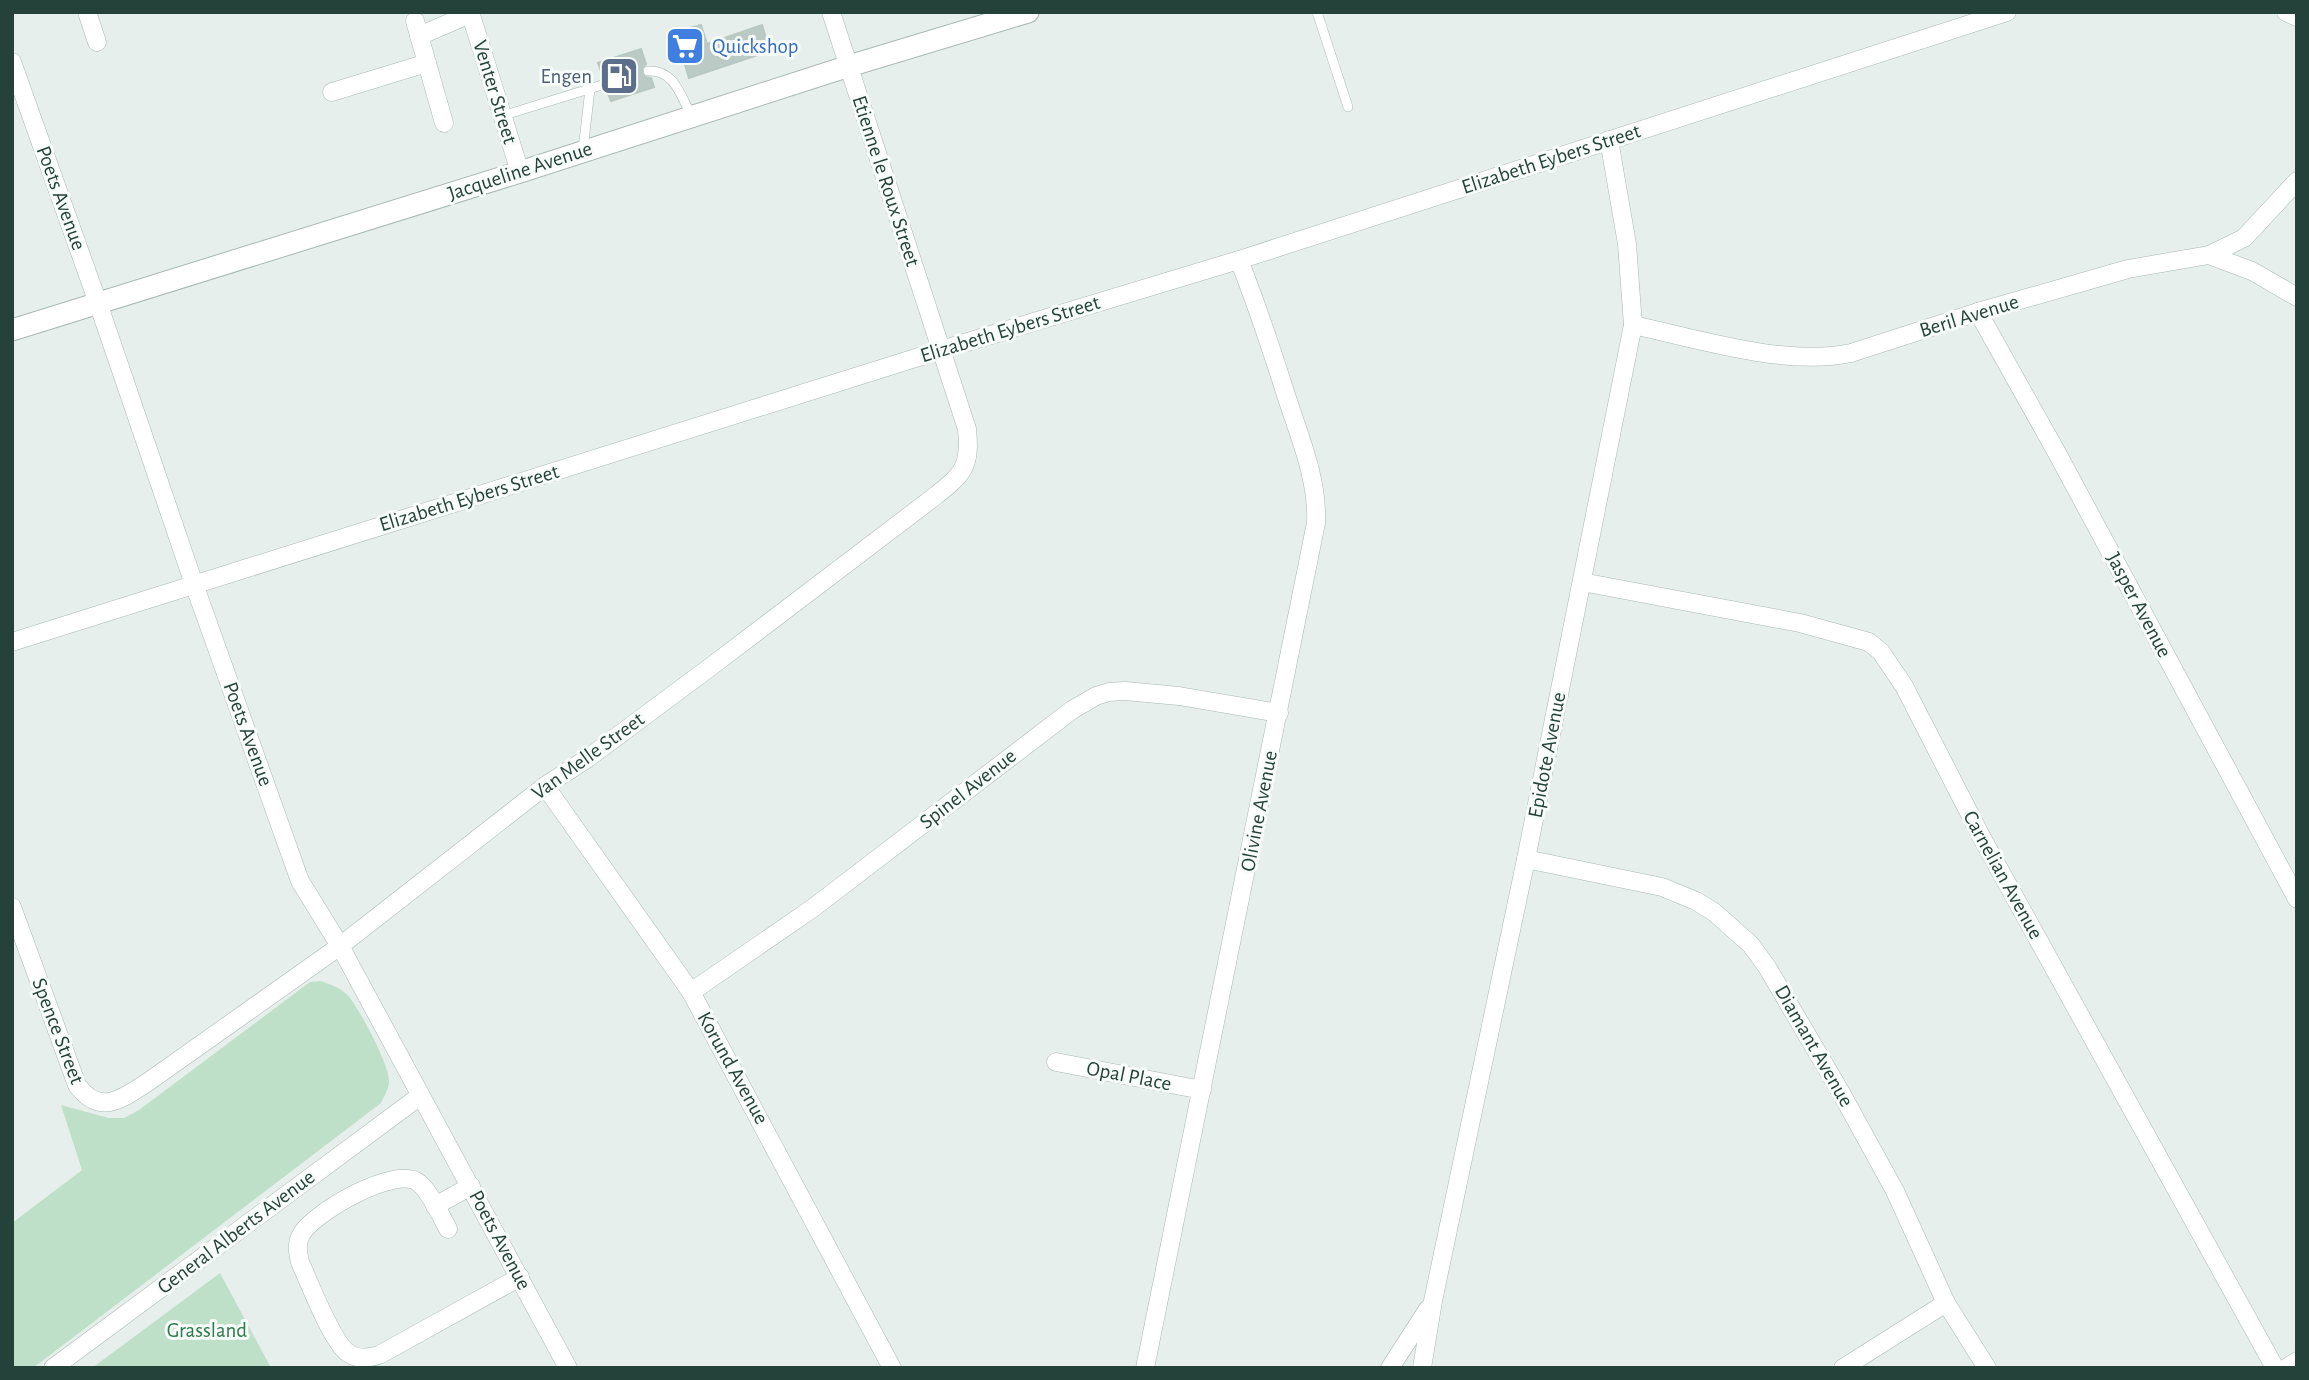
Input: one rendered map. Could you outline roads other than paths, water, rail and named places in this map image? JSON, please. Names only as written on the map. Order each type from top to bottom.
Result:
[{"type":"street","points":[[87,12],[97,41]]},
{"type":"street","name":"Etienne le Roux Street","points":[[831,12],[941,350]]},
{"type":"street","name":"Jacqueline Avenue","points":[[12,330],[1028,12]]},
{"type":"street","name":"Elizabeth Eybers Street","points":[[12,642],[941,350],[1239,260],[2007,12]]},
{"type":"street","points":[[2286,12],[2297,17]]},
{"type":"street","points":[[444,123],[417,29],[470,13]]},
{"type":"street","name":"Venter Street","points":[[470,13],[520,172]]},
{"type":"street","name":"Poets Avenue","points":[[12,62],[300,881],[340,946],[566,1367]]},
{"type":"street","points":[[332,92],[427,63]]},
{"type":"street","name":"Epidote Avenue","points":[[1422,1368],[1433,1301],[1526,859],[1633,325],[1627,244],[1609,140]]},
{"type":"street","points":[[2209,255],[2244,238],[2297,181]]},
{"type":"street","points":[[2209,255],[2252,271],[2297,297]]},
{"type":"street","name":"Beril Avenue","points":[[1633,325],[1760,352],[1814,358],[1851,353],[1978,312],[2128,269],[2209,255]]},
{"type":"street","name":"Olivine Avenue","points":[[1145,1368],[1312,548],[1316,508],[1303,447],[1258,306],[1239,260]]},
{"type":"street","name":"Jasper Avenue","points":[[1978,312],[2297,899]]},
{"type":"street","name":"Van Melle Street","points":[[104,1103],[114,1102],[148,1082],[340,946],[545,786],[588,758],[724,657],[934,497],[966,466],[969,456],[967,429],[941,350]]},
{"type":"street","name":"Carnelian Avenue","points":[[1582,582],[1800,623],[1869,642],[1881,652],[1904,686],[1982,838],[2276,1368]]},
{"type":"street","name":"Spinel Avenue","points":[[691,992],[813,908],[1072,710],[1096,696],[1109,692],[1140,691],[1279,713]]},
{"type":"street","name":"Korund Avenue","points":[[545,786],[691,992],[892,1368]]},
{"type":"street","name":"Diamant Avenue","points":[[1526,859],[1662,887],[1696,901],[1714,912],[1751,945],[1767,967],[1840,1091],[1895,1191],[1946,1303],[1987,1368]]},
{"type":"street","name":"Spence Street","points":[[12,907],[71,1074],[85,1095],[95,1102],[104,1103]]},
{"type":"street","name":"Opal Place","points":[[1056,1062],[1202,1090]]},
{"type":"street","name":"General Alberts Avenue","points":[[52,1368],[420,1096]]},
{"type":"street","points":[[448,1229],[418,1182],[406,1177],[392,1179],[343,1201],[310,1224],[301,1235],[297,1248],[300,1262],[338,1342],[348,1354],[364,1359],[379,1355],[520,1278]]},
{"type":"street","points":[[435,1206],[471,1186]]},
{"type":"street","points":[[1390,1368],[1433,1301]]},
{"type":"street","points":[[1843,1368],[1946,1303]]},
{"type":"street","points":[[2286,1368],[2297,1362]]},
{"type":"lane","points":[[1317,12],[1348,107]]},
{"type":"lane","points":[[648,71],[667,74],[691,117]]},
{"type":"lane","points":[[502,116],[605,85]]},
{"type":"lane","points":[[583,152],[590,89]]},
{"type":"place","name":"Quickshop","points":[[685,46]]},
{"type":"place","name":"Engen","points":[[619,76]]},
{"type":"park label","name":"Grassland","points":[[207,1330]]}]
